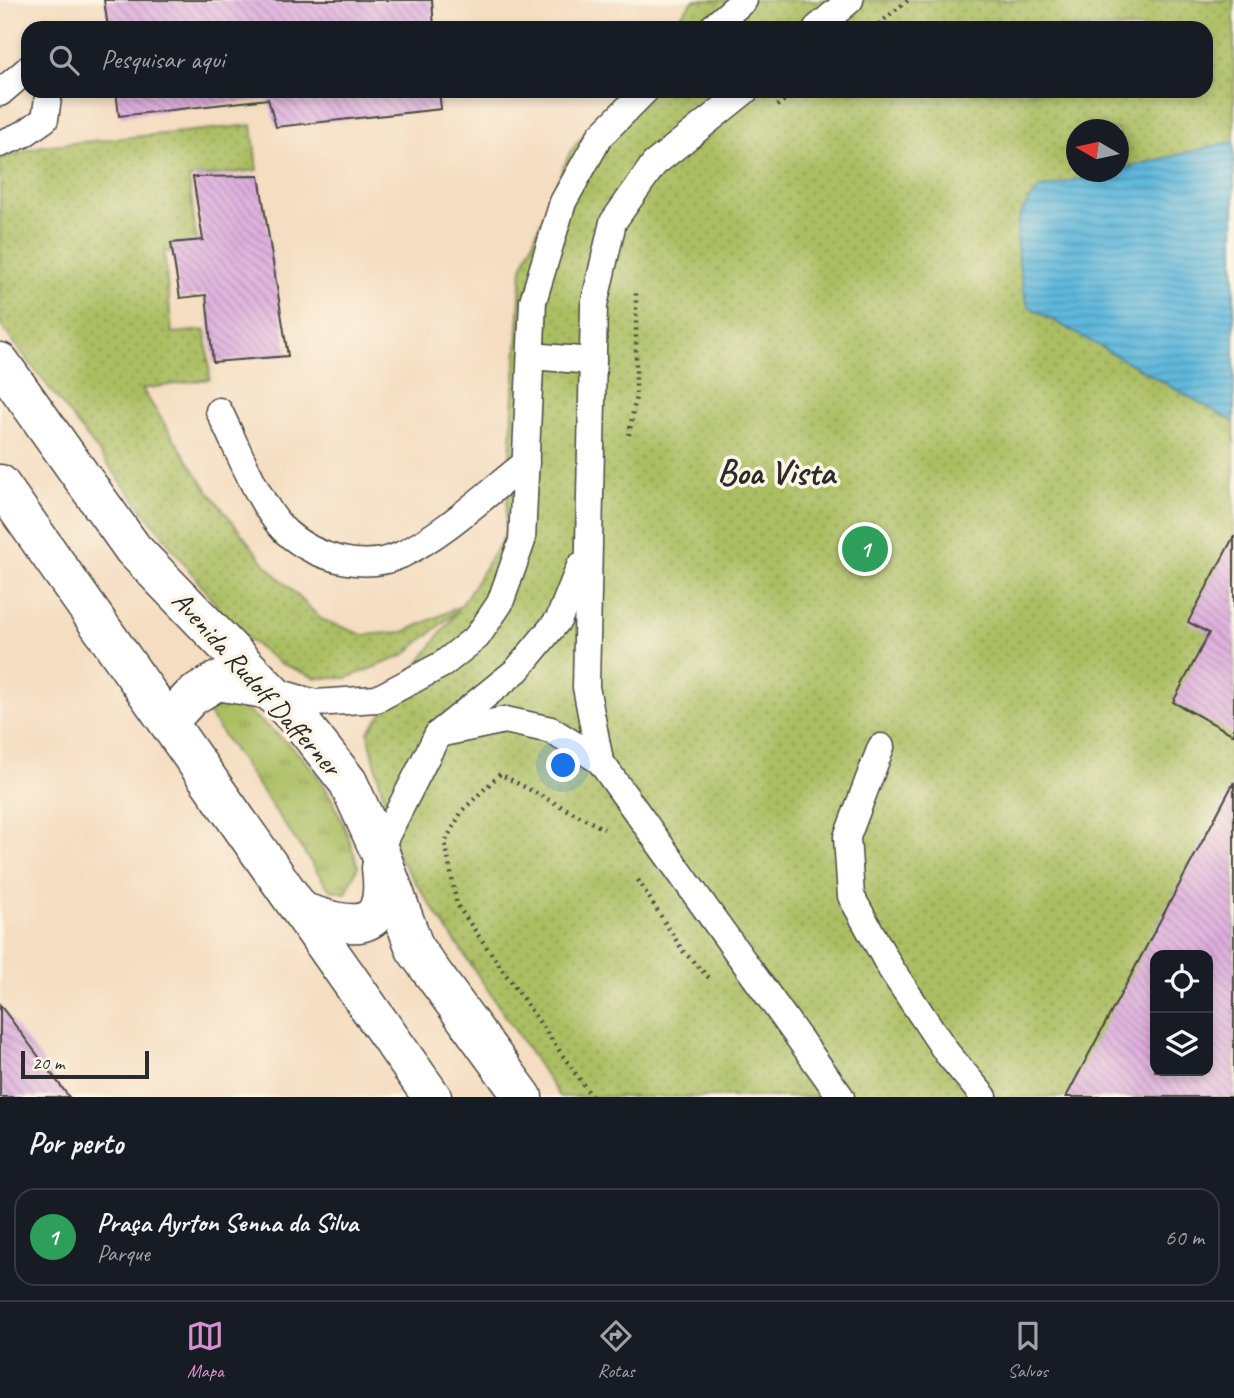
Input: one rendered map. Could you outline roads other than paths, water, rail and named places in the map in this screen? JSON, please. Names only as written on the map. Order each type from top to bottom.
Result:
[{"type":"main road","name":"Avenida Rudolf Dafferner","points":[[0,362],[133,549],[265,689],[303,725],[348,782],[379,850],[415,949],[523,1097]]},
{"type":"main road","points":[[0,484],[432,1097]]},
{"type":"main road","points":[[168,722],[191,696],[217,681],[265,689]]},
{"type":"main road","points":[[301,911],[342,924],[357,924],[371,918],[382,903],[379,850]]},
{"type":"lane","points":[[720,21],[744,0]]},
{"type":"lane","points":[[825,21],[850,0]]},
{"type":"lane","points":[[0,93],[21,75]]},
{"type":"lane","points":[[0,144],[24,134],[45,119],[49,98]]},
{"type":"lane","points":[[265,689],[314,704],[377,699],[443,664],[477,637],[500,603],[522,541],[533,301],[563,202],[600,136],[638,98]]},
{"type":"lane","points":[[600,761],[586,687],[594,305],[613,222],[654,164],[736,98]]},
{"type":"lane","points":[[531,356],[593,361]]},
{"type":"lane","points":[[219,411],[261,494],[286,531],[324,557],[365,562],[399,555],[446,525],[526,463]]},
{"type":"lane","points":[[379,850],[438,734],[517,670],[559,619],[587,548]]},
{"type":"lane","points":[[438,734],[505,720],[551,730],[600,761],[841,1097]]},
{"type":"lane","points":[[881,747],[847,837],[850,896],[912,1001],[947,1053],[984,1097]]},
{"type":"water","points":[[1234,141],[1234,422],[1028,306],[1017,241],[1019,217],[1027,204],[1039,189],[1067,182],[1129,182],[1129,167]]},
{"type":"place","name":"Praça Ayrton Senna da Silva","points":[[865,549]]},
{"type":"district","name":"Boa Vista","points":[[776,472]]}]
